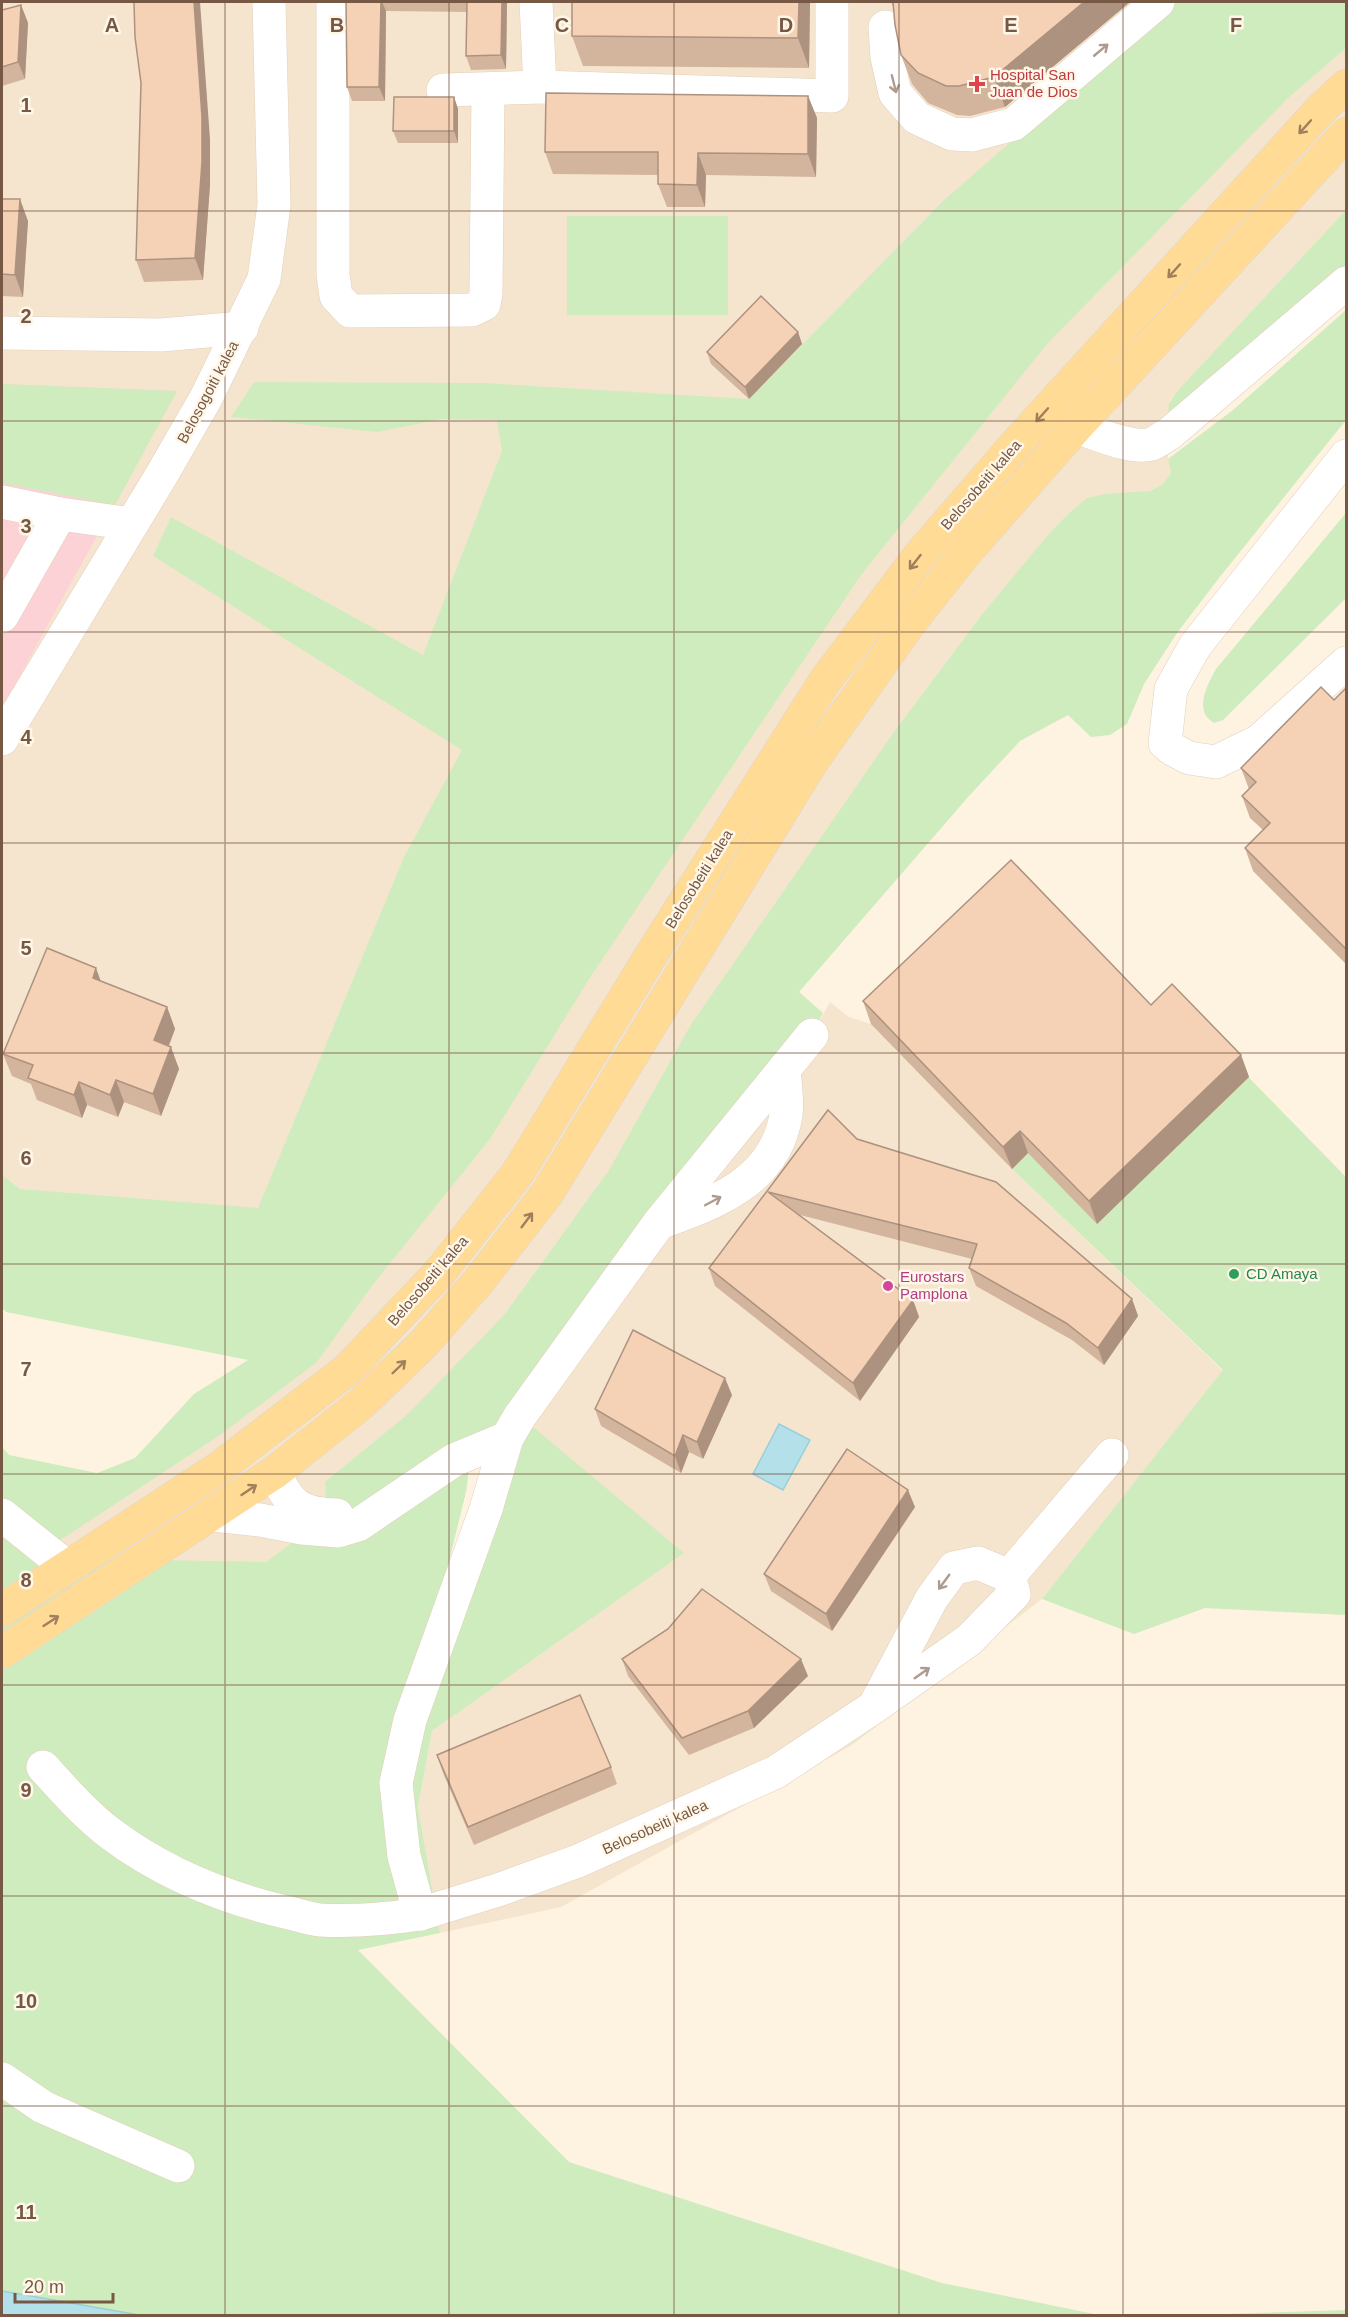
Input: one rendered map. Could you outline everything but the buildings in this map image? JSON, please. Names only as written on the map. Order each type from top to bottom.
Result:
[{"type":"main road","name":"Belosobeiti kalea","points":[[2,1610],[219,1468],[347,1370],[439,1273],[518,1174],[657,947],[825,681],[919,556],[1015,445],[1322,108],[1347,86]]},
{"type":"main road","points":[[2,1652],[275,1472],[362,1403],[424,1343],[507,1247],[546,1195],[765,836],[862,687],[909,624],[966,552],[1076,427],[1347,134]]},
{"type":"street","name":"Belosogoiti kalea","points":[[2,740],[206,398],[264,279],[274,205],[269,2]]},
{"type":"street","points":[[333,2],[333,275],[336,296],[350,311],[472,310],[484,304],[488,90]]},
{"type":"street","points":[[536,2],[540,87]]},
{"type":"street","points":[[443,90],[540,87],[832,96],[832,2]]},
{"type":"street","points":[[888,22],[887,57],[895,93],[917,118],[952,134],[972,135],[1014,124],[1158,2]]},
{"type":"street","points":[[1076,427],[1124,442],[1138,445],[1152,444],[1177,427],[1347,283]]},
{"type":"street","points":[[2,333],[161,334],[242,328]]},
{"type":"street","points":[[1347,456],[1195,646],[1171,689],[1165,743],[1172,750],[1189,758],[1216,762],[1259,741],[1347,663]]},
{"type":"street","points":[[2,502],[60,514],[132,524]]},
{"type":"street","points":[[2,616],[60,514]]},
{"type":"street","points":[[420,1914],[404,1856],[396,1783],[410,1720],[486,1509],[507,1438],[520,1416],[659,1223],[812,1035]]},
{"type":"street","points":[[659,1223],[700,1208],[745,1185],[773,1154],[786,1115],[784,1069]]},
{"type":"street","points":[[275,1472],[283,1493],[294,1503],[308,1511],[341,1515],[366,1503],[420,1464],[467,1440],[507,1438]]},
{"type":"street","points":[[213,1515],[338,1531],[358,1525],[454,1460],[507,1438]]},
{"type":"street","points":[[1009,1576],[1112,1455]]},
{"type":"street","points":[[2,1515],[67,1567]]},
{"type":"street","name":"Belosobeiti kalea","points":[[43,1767],[110,1834],[154,1863],[203,1887],[262,1906],[319,1920],[376,1920],[420,1914],[498,1890],[578,1861],[776,1772],[874,1707],[969,1640],[1014,1594],[1009,1576],[978,1563],[954,1568],[932,1598],[874,1707]]},
{"type":"street","points":[[2,2079],[42,2107],[178,2166]]},
{"type":"shaded area","points":[[2,2],[1346,2],[1346,210],[1169,402],[1168,459],[1171,473],[1162,485],[1150,491],[1134,493],[1068,514],[983,613],[896,729],[709,1025],[337,1564],[2,1578],[312,1359],[2,1308]]},
{"type":"shaded area","points":[[2,384],[177,391],[2,708]]},
{"type":"shaded area","points":[[830,1002],[849,1017],[871,1024],[1012,1169],[1223,1371],[1042,1599],[852,1745],[561,1907],[440,1933],[418,1807],[432,1731],[683,1553],[520,1416],[812,1035]]},
{"type":"green space","points":[[1171,2],[1346,2],[1346,48],[1288,98],[1047,344],[861,575],[591,976],[490,1139],[374,1283],[317,1362],[220,1435],[33,1558],[266,1562],[327,1517],[325,1482],[408,1414],[505,1314],[609,1170],[690,1026],[896,729],[983,613],[1047,536],[1087,498],[1105,494],[1150,491],[1162,485],[1171,473],[1168,459],[1233,410],[1346,310],[1346,420],[1177,633],[1144,684],[1127,724],[1110,735],[1091,737],[1068,715],[1020,741],[969,796],[799,992],[823,1013],[812,1035],[520,1416],[684,1553],[432,1731],[418,1807],[440,1933],[358,1950],[569,2162],[942,2283],[1099,2315],[139,2316],[2,2291],[2,1447],[9,1455],[97,1473],[135,1458],[194,1394],[248,1360],[6,1312],[2,1308],[2,1175],[20,1189],[258,1208],[404,857],[462,750],[153,556],[171,517],[423,655],[502,451],[497,420],[442,419],[377,432],[231,417],[254,382],[485,383],[749,399],[943,201]],"holes":[[[507,1439],[412,1711],[466,1492],[471,1455]]]},
{"type":"green space","points":[[1346,210],[1346,266],[1168,412],[1169,403],[1178,390]]},
{"type":"green space","points":[[567,216],[728,216],[728,315],[567,315]]},
{"type":"green space","points":[[2,384],[177,391],[115,505],[2,483]]},
{"type":"green space","points":[[1346,513],[1346,598],[1223,720],[1214,723],[1204,712],[1203,705],[1206,690],[1216,669]]},
{"type":"green space","name":"CD Amaya","points":[[1180,1007],[1346,1177],[1346,1615],[1205,1608],[1134,1634],[1042,1599],[1223,1370],[1012,1169],[871,1024],[1159,1027]]},
{"type":"green space","points":[[1346,2310],[1346,2316],[1192,2315]]},
{"type":"water","points":[[779,1424],[810,1440],[783,1490],[753,1474]]},
{"type":"water","points":[[2,2291],[139,2315],[2,2315]]},
{"type":"place","name":"Hospital San Juan de Dios","points":[[977,84]]},
{"type":"place","name":"CD Amaya","points":[[1234,1274]]},
{"type":"place","name":"Eurostars Pamplona","points":[[888,1286]]}]
